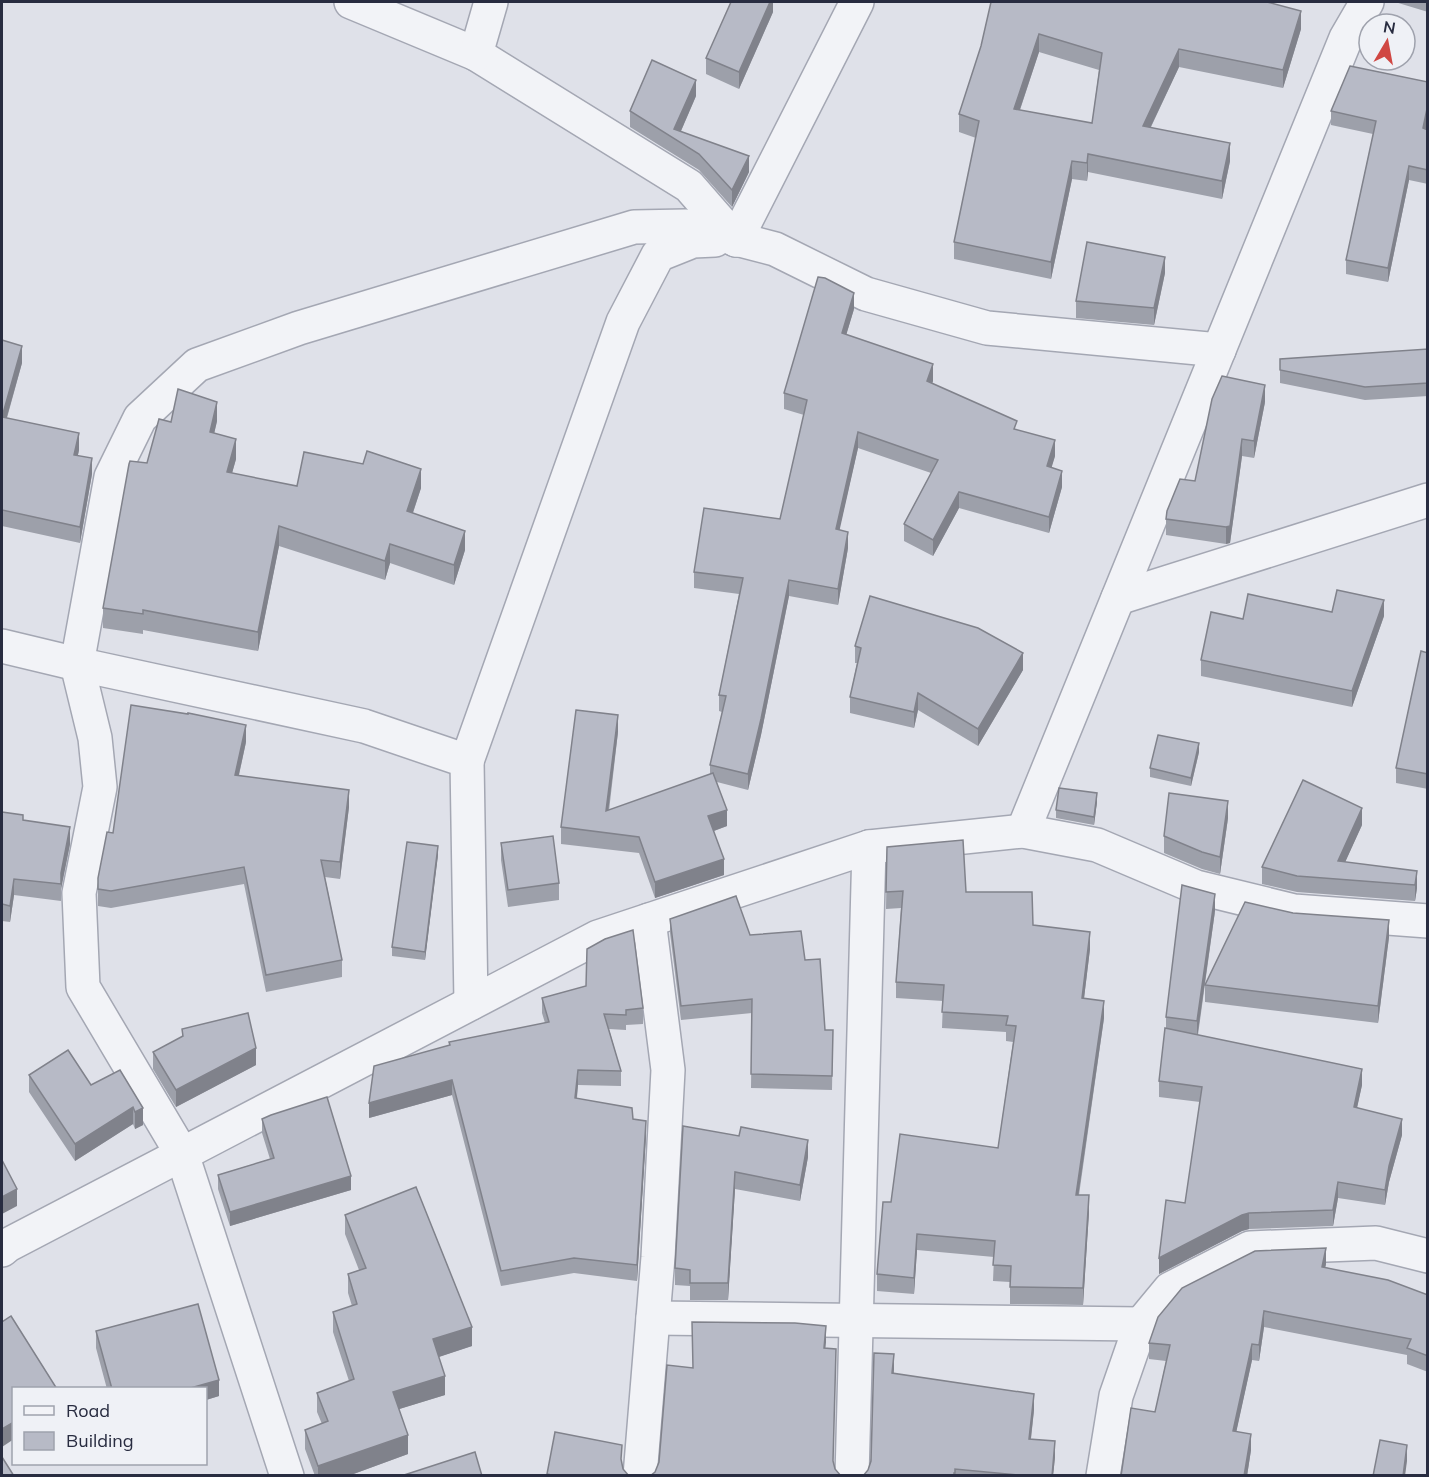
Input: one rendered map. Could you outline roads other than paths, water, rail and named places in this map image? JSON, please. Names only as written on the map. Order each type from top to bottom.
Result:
[{"type":"street","points":[[351,2],[476,54],[689,186],[736,240]]},
{"type":"street","points":[[476,54],[491,2]]},
{"type":"street","points":[[736,240],[857,2]]},
{"type":"street","points":[[1023,831],[1346,38],[1366,2]]},
{"type":"street","points":[[287,1476],[182,1154],[83,987],[79,893],[100,787],[95,738],[77,664],[111,477],[140,418],[197,364],[299,327],[634,227],[686,226],[775,249],[866,294],[987,328],[1219,350]]},
{"type":"street","points":[[471,1003],[467,761],[623,322],[652,264],[658,255],[693,241],[736,240]]},
{"type":"street","points":[[1118,598],[1428,500]]},
{"type":"street","points":[[2,646],[364,726],[467,761]]},
{"type":"street","points":[[2,1250],[598,937],[869,848],[1023,831],[1097,845],[1196,887],[1294,911],[1428,921]]},
{"type":"street","points":[[852,1476],[869,848]]},
{"type":"street","points":[[640,1476],[658,1257],[668,1070],[649,920]]},
{"type":"street","points":[[1103,1476],[1116,1396],[1141,1324],[1170,1289],[1250,1248],[1376,1243],[1428,1256]]},
{"type":"street","points":[[653,1318],[1141,1324]]}]
